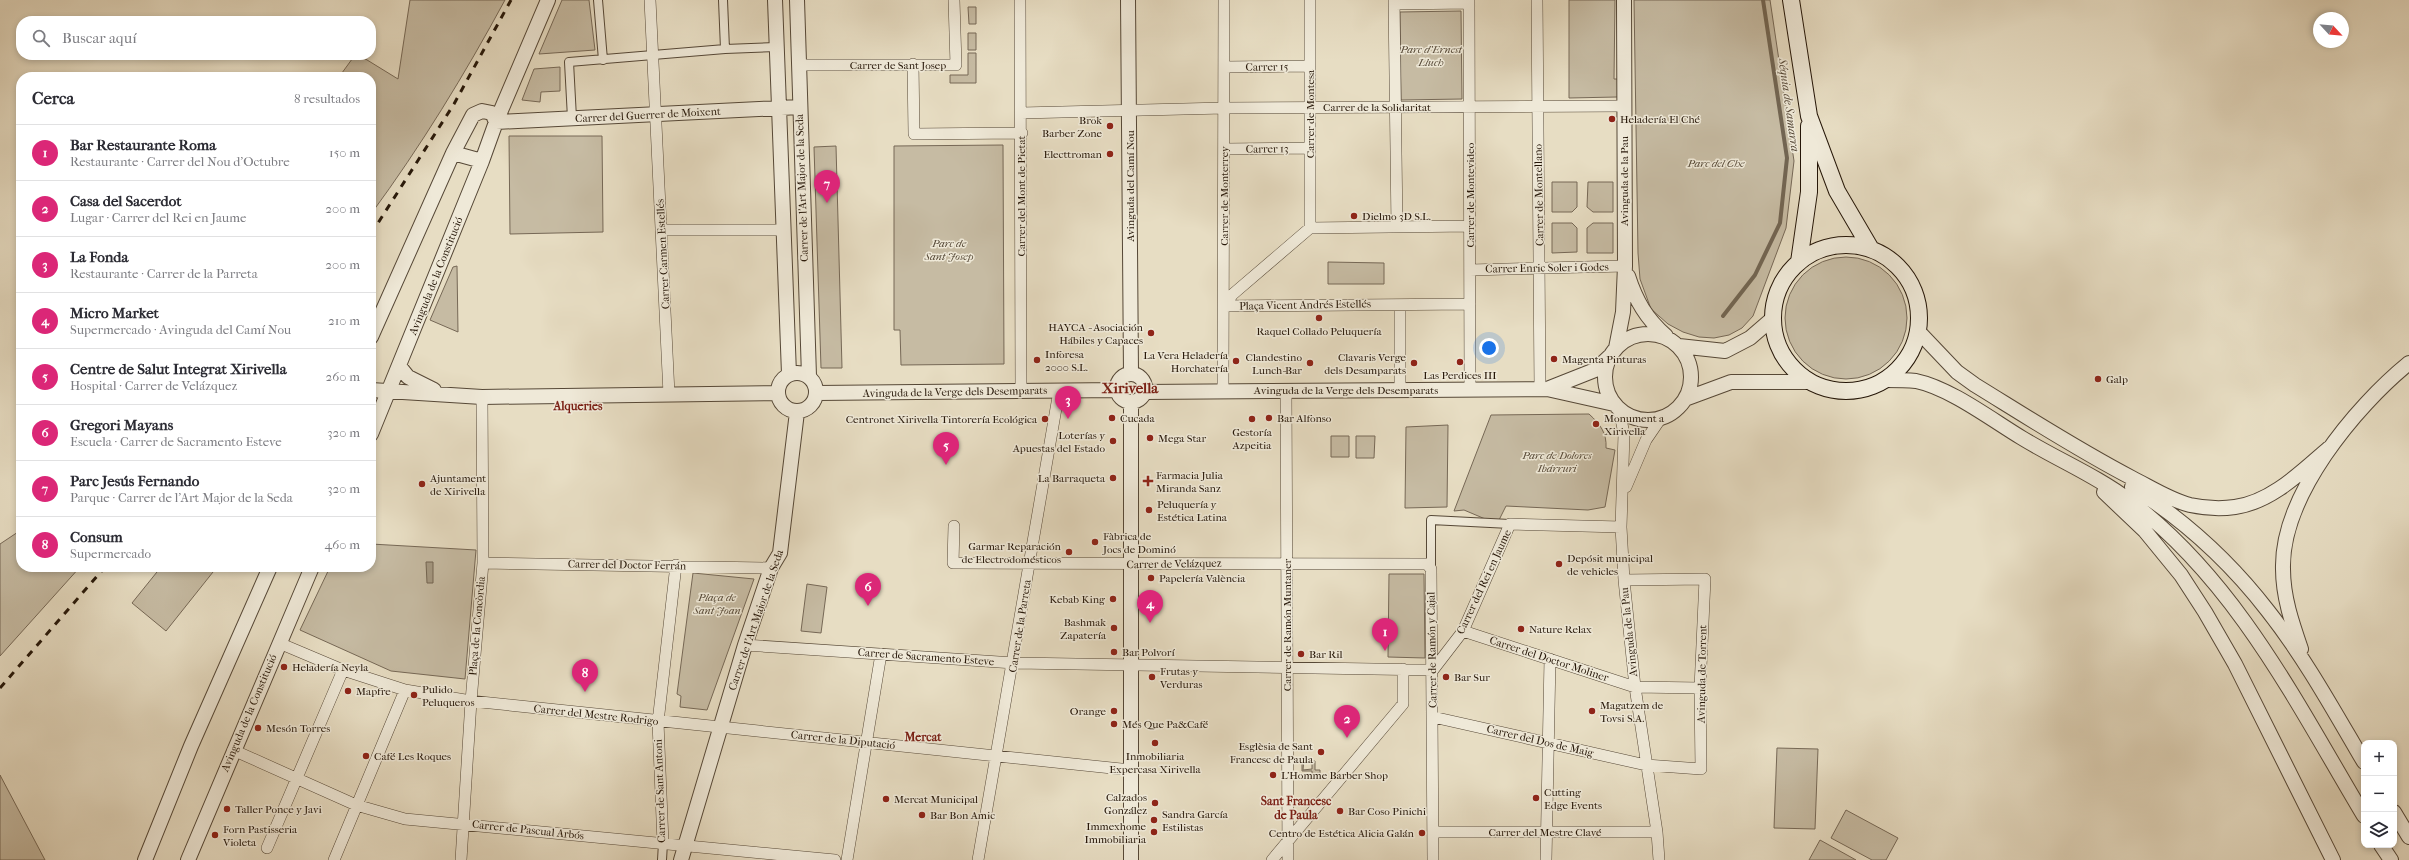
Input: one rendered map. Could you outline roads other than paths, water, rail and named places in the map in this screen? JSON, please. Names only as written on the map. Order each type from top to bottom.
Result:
[{"type":"main road","points":[[1791,0],[1809,116],[1809,192],[1799,262]]},
{"type":"main road","points":[[1809,116],[1837,191],[1871,249]]},
{"type":"main road","points":[[1853,245],[1871,249],[1894,263],[1908,279],[1916,298],[1919,315],[1918,331],[1911,350],[1904,361],[1885,380],[1867,388],[1848,391],[1828,389],[1809,382],[1790,366],[1780,349],[1772,319],[1776,298],[1782,284],[1799,262],[1815,252],[1833,246],[1853,245]]},
{"type":"street","name":"Avinguda de la Constitució","points":[[377,405],[390,391],[482,161],[496,122],[548,0]]},
{"type":"street","points":[[598,0],[603,60]]},
{"type":"street","name":"Carrer Carmen Estellés","points":[[650,0],[663,230],[669,394]]},
{"type":"street","points":[[723,0],[725,49]]},
{"type":"street","name":"Carrer de l'Art Major de la Seda","points":[[775,0],[789,374]]},
{"type":"street","name":"Carrer de l'Art Major de la Seda","points":[[797,0],[809,376]]},
{"type":"street","name":"Carrer de Sant Josep","points":[[799,65],[956,65],[954,0]]},
{"type":"street","name":"Carrer del Mont de Pietat","points":[[1020,0],[1022,112],[1021,391]]},
{"type":"street","name":"Avinguda del Camí Nou","points":[[1128,0],[1131,373]]},
{"type":"street","name":"Carrer de Monterrey","points":[[1223,391],[1224,0]]},
{"type":"street","name":"Carrer de Montesa","points":[[1310,0],[1310,228]]},
{"type":"street","name":"Carrer de Montellano","points":[[1537,0],[1540,268],[1544,389]]},
{"type":"street","name":"Avinguda de la Pau","points":[[1614,351],[1623,312],[1625,266],[1624,0]]},
{"type":"street","points":[[1397,227],[1394,2],[1469,1]]},
{"type":"street","name":"Carrer de Montevideo","points":[[1469,1],[1470,390]]},
{"type":"street","points":[[572,118],[569,62],[725,49],[776,47]]},
{"type":"street","points":[[913,64],[914,134],[1022,133]]},
{"type":"street","name":"Carrer 15","points":[[1224,67],[1310,66]]},
{"type":"street","name":"Carrer de la Solidaritat","points":[[1022,112],[1224,108],[1624,106]]},
{"type":"street","name":"Carrer del Guerrer de Moixent","points":[[496,122],[800,107]]},
{"type":"street","points":[[376,326],[453,153],[473,115],[488,111],[492,113],[496,122]]},
{"type":"street","name":"Carrer 13","points":[[1224,149],[1310,148]]},
{"type":"street","points":[[453,153],[482,161]]},
{"type":"street","points":[[1310,228],[1470,226]]},
{"type":"street","name":"Plaça Vicent Andrés Estellés","points":[[1224,306],[1233,294],[1310,228]]},
{"type":"street","points":[[663,230],[783,230]]},
{"type":"street","name":"Avinguda de la Pau","points":[[1625,266],[1641,309],[1651,322],[1674,342]]},
{"type":"street","name":"Carrer Enric Soler i Godes","points":[[1470,270],[1625,266]]},
{"type":"street","name":"Plaça Vicent Andrés Estellés","points":[[1224,306],[1470,304]]},
{"type":"street","points":[[1400,305],[1400,390]]},
{"type":"street","points":[[1674,342],[1689,362],[1691,381],[1685,399],[1675,411],[1661,418],[1647,420],[1632,417],[1617,407],[1608,393],[1605,380],[1606,367],[1614,351],[1628,339],[1641,334],[1656,334],[1674,342],[1725,351],[1750,338],[1772,319]]},
{"type":"street","points":[[1918,331],[1957,372],[2094,458],[2161,493],[2189,504],[2212,508],[2236,507],[2260,500],[2286,483],[2329,448]]},
{"type":"street","name":"Avinguda de la Verge dels Desemparats","points":[[1544,389],[1595,370],[1614,351]]},
{"type":"street","points":[[2306,664],[2285,594],[2282,568],[2285,545],[2294,512],[2329,448],[2368,400],[2409,363]]},
{"type":"street","points":[[400,367],[408,377],[422,386],[454,396]]},
{"type":"street","points":[[799,373],[809,376],[814,382],[816,393],[812,404],[808,408],[797,412],[791,411],[781,404],[778,393],[780,382],[789,374],[799,373]]},
{"type":"street","points":[[1131,373],[1142,377],[1145,392],[1142,398],[1131,402],[1121,398],[1117,390],[1121,377],[1131,373]]},
{"type":"street","points":[[1885,380],[1916,382],[1950,394],[2130,501],[2176,542],[2214,580],[2246,623],[2362,812]]},
{"type":"street","points":[[1685,399],[1731,382],[1809,382]]},
{"type":"street","name":"Avinguda de la Verge dels Desemparats","points":[[1145,392],[1544,389],[1617,407]]},
{"type":"street","points":[[376,390],[482,397],[778,393]]},
{"type":"street","name":"Avinguda de la Verge dels Desemparats","points":[[816,393],[1117,390]]},
{"type":"street","name":"Carrer de la Parreta","points":[[978,860],[1014,663],[1060,391]]},
{"type":"street","name":"Carrer de Ramón Muntaner","points":[[1286,391],[1288,860]]},
{"type":"street","points":[[377,405],[394,400],[428,400],[454,396]]},
{"type":"street","name":"Plaça de la Concòrdia","points":[[461,860],[471,701],[483,563],[482,397]]},
{"type":"street","points":[[1131,402],[1131,860]]},
{"type":"street","name":"Avinguda de la Pau","points":[[1617,407],[1624,434],[1621,527],[1624,580],[1635,687],[1657,832],[1659,860]]},
{"type":"street","name":"Carrer de l'Art Major de la Seda","points":[[684,853],[745,645],[771,568],[780,552],[797,412]]},
{"type":"street","name":"Avinguda de la Pau","points":[[1622,497],[1640,453],[1661,418]]},
{"type":"street","points":[[2094,458],[2205,542],[2268,610],[2306,664],[2361,757]]},
{"type":"street","points":[[2086,475],[2145,531],[2181,575],[2205,612],[2235,664],[2333,860]]},
{"type":"street","name":"Carrer de Ramón y Cajal","points":[[1433,860],[1433,670],[1430,569],[1431,520],[1510,524]]},
{"type":"street","name":"Carrer del Rei en Jaume","points":[[1433,670],[1463,631],[1510,524],[1621,527]]},
{"type":"street","name":"Carrer de Velázquez","points":[[954,526],[952,563],[1423,563],[1430,569]]},
{"type":"street","name":"Carrer del Doctor Ferrán","points":[[483,563],[676,565],[771,568]]},
{"type":"street","points":[[658,722],[676,565]]},
{"type":"street","points":[[145,860],[191,746],[268,572]]},
{"type":"street","name":"Avinguda de la Constitució","points":[[188,860],[233,750],[310,572]]},
{"type":"street","name":"Avinguda de Torrent","points":[[1624,580],[1705,579],[1700,688],[1701,769],[1646,765]]},
{"type":"street","name":"Carrer del Doctor Moliner","points":[[1463,631],[1635,687],[1700,688]]},
{"type":"street","points":[[279,643],[343,670],[405,690],[471,701]]},
{"type":"street","name":"Carrer de Sacramento Esteve","points":[[745,645],[1014,663],[1433,670]]},
{"type":"street","points":[[847,860],[882,654]]},
{"type":"street","points":[[1546,860],[1550,659]]},
{"type":"street","points":[[1272,860],[1403,704],[1403,669]]},
{"type":"street","points":[[267,848],[343,670]]},
{"type":"street","points":[[334,860],[405,690]]},
{"type":"street","name":"Carrer del Mestre Rodrigo","points":[[471,701],[721,728]]},
{"type":"street","name":"Carrer del Dos de Maig","points":[[1433,717],[1646,765]]},
{"type":"street","name":"Carrer de Sant Antoni","points":[[658,722],[663,843],[662,860]]},
{"type":"street","name":"Carrer de la Diputació","points":[[721,728],[1131,770]]},
{"type":"street","name":"Carrer de Pascual Arbós","points":[[233,750],[356,805],[404,819],[663,843],[684,853],[835,860]]},
{"type":"street","points":[[2397,817],[2409,837]]},
{"type":"street","name":"Carrer del Mestre Clavé","points":[[1434,832],[1657,832]]},
{"type":"street","points":[[2384,848],[2390,860]]},
{"type":"waterway","name":"Séquia de Samarra","points":[[1723,316],[1755,275],[1780,223],[1787,158],[1763,0]]},
{"type":"railway","points":[[376,226],[454,104],[511,0]]},
{"type":"railway","points":[[0,688],[101,572]]},
{"type":"place","name":"Heladería El Ché","points":[[1612,119]]},
{"type":"place","name":"Brok Barber Zone","points":[[1110,126]]},
{"type":"place","name":"Electtroman","points":[[1110,154]]},
{"type":"place","name":"Parc Jesús Fernando","points":[[827,203]]},
{"type":"place","name":"Dielmo 3D S.L.","points":[[1354,216]]},
{"type":"place","name":"Raquel Collado Peluquería","points":[[1319,318]]},
{"type":"place","name":"HAYCA - Asociación Hábiles y Capaces","points":[[1151,333]]},
{"type":"place","name":"Magenta Pinturas","points":[[1554,359]]},
{"type":"place","name":"Inforesa 2000 S.L.","points":[[1037,360]]},
{"type":"place","name":"La Vera Heladería Horchatería","points":[[1236,361]]},
{"type":"place","name":"Las Perdices III","points":[[1460,362]]},
{"type":"place","name":"Clandestino Lunch-Bar","points":[[1310,363]]},
{"type":"place","name":"Clavaris Verge dels Desamparats","points":[[1414,363]]},
{"type":"place","name":"Galp","points":[[2098,379]]},
{"type":"place","name":"Cucada","points":[[1112,418]]},
{"type":"place","name":"Bar Alfonso","points":[[1269,418]]},
{"type":"place","name":"Centronet Xirivella Tintorería Ecológica","points":[[1045,419]]},
{"type":"place","name":"La Fonda","points":[[1068,419]]},
{"type":"place","name":"Gestoría Azpeitia","points":[[1252,419]]},
{"type":"place","name":"Monument a Xirivella","points":[[1596,424]]},
{"type":"place","name":"Mega Star","points":[[1150,438]]},
{"type":"place","name":"Loterías y Apuestas del Estado","points":[[1113,441]]},
{"type":"place","name":"Centre de Salut Integrat Xirivella","points":[[946,465]]},
{"type":"place","name":"La Barraqueta","points":[[1113,478]]},
{"type":"place","name":"Farmacia Julia Miranda Sanz","points":[[1148,481]]},
{"type":"place","name":"Ajuntament de Xirivella","points":[[422,484]]},
{"type":"place","name":"Peluquería y Estética Latina","points":[[1149,510]]},
{"type":"place","name":"Fàbrica de Jocs de Dominó","points":[[1095,542]]},
{"type":"place","name":"Garmar Reparación de Electrodomésticos","points":[[1069,552]]},
{"type":"place","name":"Depósit municipal de vehicles","points":[[1559,564]]},
{"type":"place","name":"Papelería València","points":[[1151,578]]},
{"type":"place","name":"Kebab King","points":[[1113,599]]},
{"type":"place","name":"Gregori Mayans","points":[[868,606]]},
{"type":"place","name":"Micro Market","points":[[1150,623]]},
{"type":"place","name":"Bashmak Zapatería","points":[[1114,628]]},
{"type":"place","name":"Nature Relax","points":[[1521,629]]},
{"type":"place","name":"Bar Restaurante Roma","points":[[1385,651]]},
{"type":"place","name":"Bar Polvorí","points":[[1114,652]]},
{"type":"place","name":"Bar Ril","points":[[1301,654]]},
{"type":"place","name":"Heladería Neyla","points":[[284,667]]},
{"type":"place","name":"Frutas y Verduras","points":[[1152,677]]},
{"type":"place","name":"Bar Sur","points":[[1446,677]]},
{"type":"place","name":"Mapfre","points":[[348,691]]},
{"type":"place","name":"Consum","points":[[585,692]]},
{"type":"place","name":"Pulido Peluqueros","points":[[414,695]]},
{"type":"place","name":"Orange","points":[[1114,711]]},
{"type":"place","name":"Magatzem de Tovsi S.A.","points":[[1592,711]]},
{"type":"place","name":"Més Que Pa&Café","points":[[1114,724]]},
{"type":"place","name":"Mesón Torres","points":[[258,728]]},
{"type":"place","name":"Casa del Sacerdot","points":[[1347,738]]},
{"type":"place","name":"Inmobiliaria Expercasa Xirivella","points":[[1155,743]]},
{"type":"place","name":"Esglèsia de Sant Francesc de Paula","points":[[1321,752]]},
{"type":"place","name":"Café Les Roques","points":[[366,756]]},
{"type":"place","name":"L'Homme Barber Shop","points":[[1273,775]]},
{"type":"place","name":"Cutting Edge Events","points":[[1536,798]]},
{"type":"place","name":"Mercat Municipal","points":[[886,799]]},
{"type":"place","name":"Calzados González","points":[[1155,803]]},
{"type":"place","name":"Taller Ponce y Javi","points":[[227,809]]},
{"type":"place","name":"Bar Coso Pinichi","points":[[1340,811]]},
{"type":"place","name":"Bar Bon Amic","points":[[922,815]]},
{"type":"place","name":"Sandra García Estilistas","points":[[1154,820]]},
{"type":"place","name":"Immexhome Immobiliaria","points":[[1154,832]]},
{"type":"place","name":"Centro de Estética Alicia Galán","points":[[1422,833]]},
{"type":"place","name":"Forn Pastisseria Violeta","points":[[215,835]]},
{"type":"district","name":"Xirivella","points":[[1130,388]]},
{"type":"district","name":"Alqueries","points":[[578,406]]},
{"type":"district","name":"Mercat","points":[[923,737]]},
{"type":"district","name":"Sant Francesc de Paula","points":[[1296,808]]},
{"type":"park label","name":"Parc d'Ernest Lluch","points":[[1431,55]]},
{"type":"park label","name":"Parc del Che","points":[[1716,163]]},
{"type":"park label","name":"Parc de Sant Josep","points":[[949,249]]},
{"type":"park label","name":"Parc de Dolores Ibárruri","points":[[1557,461]]},
{"type":"park label","name":"Plaça de Sant Joan","points":[[717,603]]}]
